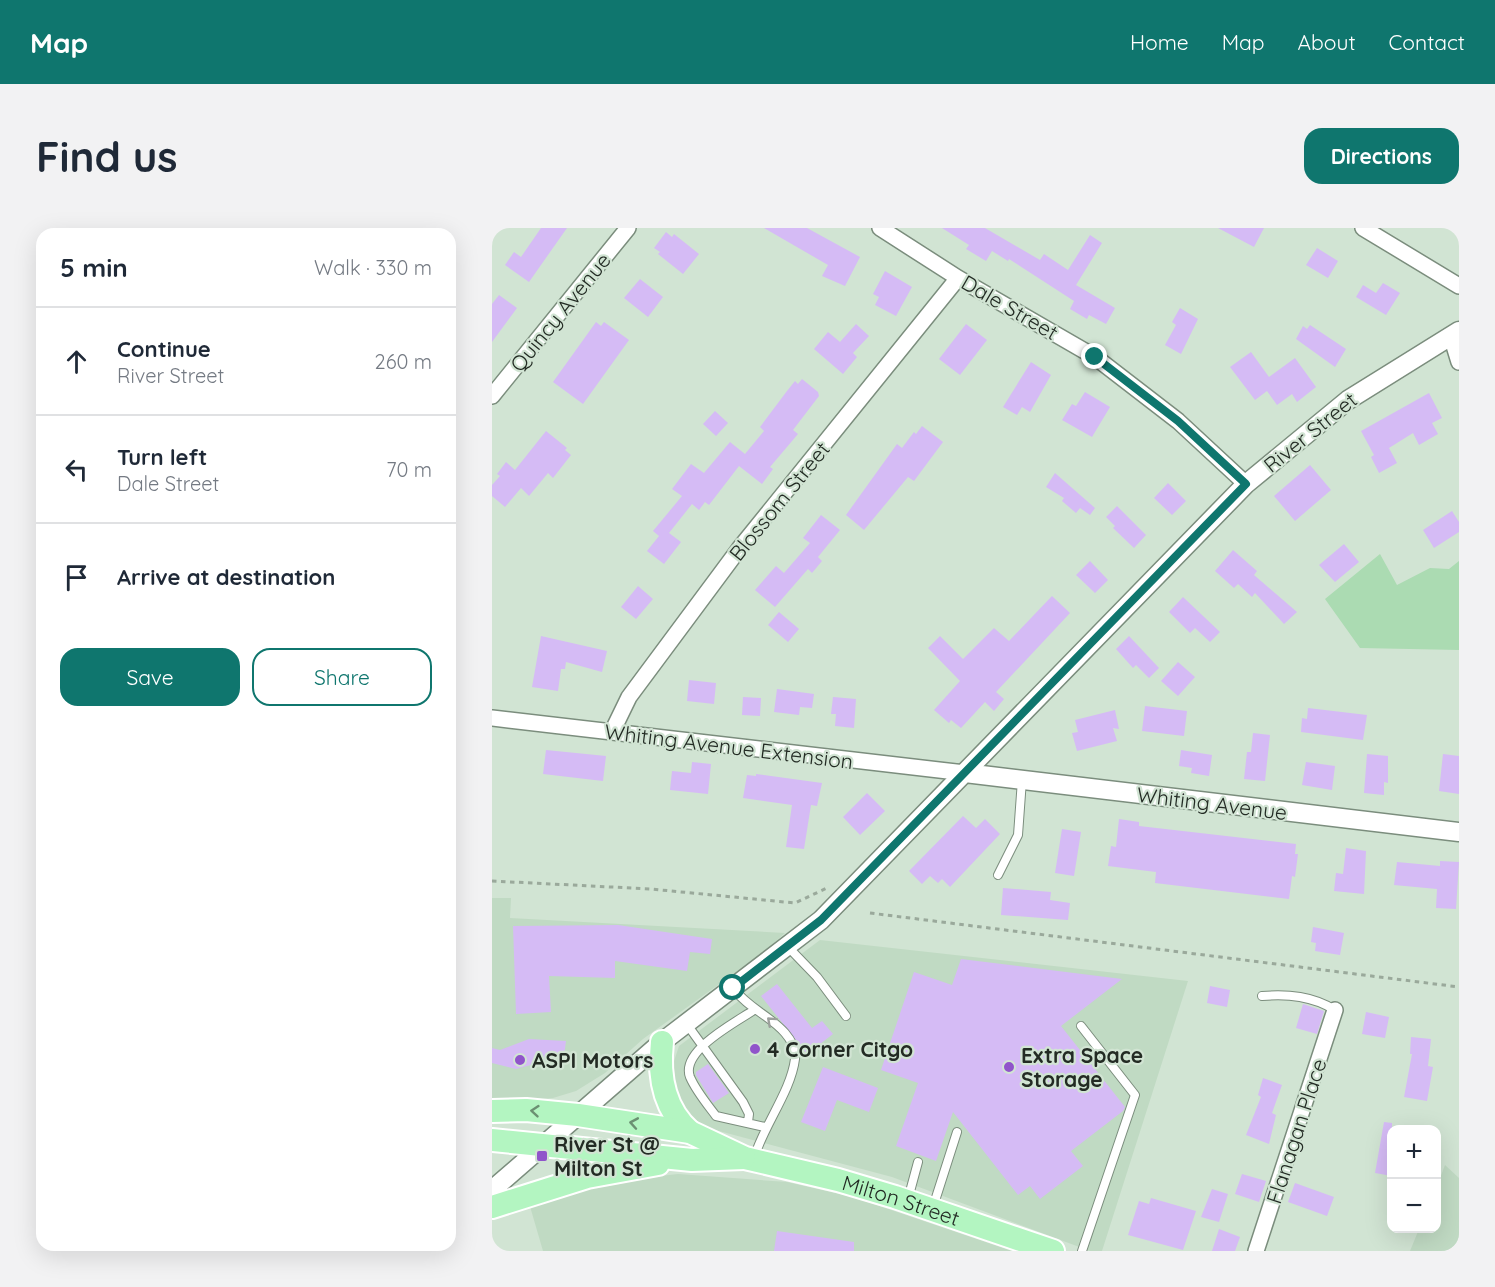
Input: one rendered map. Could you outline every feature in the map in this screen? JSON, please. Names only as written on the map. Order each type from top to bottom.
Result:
[{"type":"main road","points":[[662,1042],[660,1070],[667,1099],[673,1114],[690,1132]]},
{"type":"main road","name":"Milton Street","points":[[492,1111],[526,1110],[578,1115],[690,1132],[749,1159],[838,1180],[932,1209],[1053,1251]]},
{"type":"main road","name":"Milton Street","points":[[492,1140],[692,1160],[749,1159]]},
{"type":"main road","points":[[492,1207],[587,1177],[692,1160]]},
{"type":"street","name":"Quincy Avenue","points":[[492,396],[627,228]]},
{"type":"street","name":"Dale Street","points":[[880,228],[958,278],[1095,357],[1178,421],[1246,484]]},
{"type":"street","points":[[1363,228],[1459,286]]},
{"type":"street","name":"Blossom Street","points":[[612,732],[629,697],[740,549],[958,278]]},
{"type":"street","points":[[1455,334],[1459,362]]},
{"type":"street","name":"River Street","points":[[492,1190],[662,1042],[789,948],[821,920],[1246,484],[1348,400],[1455,334]]},
{"type":"street","name":"Whiting Avenue Extension","points":[[492,718],[965,773]]},
{"type":"street","name":"Whiting Avenue","points":[[965,773],[1459,832]]},
{"type":"street","name":"Flanagan Place","points":[[1256,1251],[1335,1010]]},
{"type":"lane","points":[[998,875],[1017,835],[1022,780]]},
{"type":"lane","points":[[789,948],[817,977],[846,1016]]},
{"type":"lane","points":[[733,988],[745,1003],[764,1014],[786,1034],[794,1047],[795,1057],[790,1077],[749,1159]]},
{"type":"lane","points":[[1262,996],[1289,994],[1312,1000],[1335,1010]]},
{"type":"lane","points":[[754,1010],[703,1045],[690,1061],[690,1077],[716,1116],[765,1127]]},
{"type":"lane","points":[[686,1023],[743,1102],[749,1114],[748,1122]]},
{"type":"lane","points":[[1081,1026],[1135,1095],[1082,1251]]},
{"type":"lane","points":[[932,1209],[957,1132]]},
{"type":"lane","points":[[907,1201],[918,1162]]},
{"type":"path","points":[[492,881],[651,889],[795,903]]},
{"type":"path","points":[[870,913],[1459,987]]},
{"type":"shaded area","points":[[492,898],[511,898],[510,918],[785,933],[765,951],[643,1039],[605,1073],[576,1091],[553,1098],[492,1103]]},
{"type":"shaded area","points":[[820,940],[1188,981],[1102,1251],[1090,1251],[892,1177],[704,1127],[678,1104],[671,1070],[679,1046]]},
{"type":"shaded area","points":[[1445,1165],[1459,1178],[1459,1251],[1410,1251],[1417,1233],[1441,1233],[1441,1176]]},
{"type":"shaded area","points":[[678,1174],[787,1182],[853,1197],[1012,1251],[543,1251],[529,1203],[598,1183]]},
{"type":"green space","points":[[1380,554],[1397,585],[1430,568],[1449,569],[1459,561],[1459,650],[1360,648],[1325,599]]},
{"type":"building","points":[[541,228],[567,228],[529,282],[505,265],[514,252],[521,257]]},
{"type":"building","points":[[764,228],[807,228],[860,257],[845,286],[822,276],[828,265]]},
{"type":"building","points":[[942,228],[985,228],[1040,260],[1044,254],[1068,270],[1090,235],[1102,243],[1076,285],[1115,308],[1106,324],[1089,315],[1087,319],[1070,309],[1074,301],[1009,259],[1008,261],[992,251],[986,261],[966,249],[969,245]]},
{"type":"building","points":[[1218,228],[1264,228],[1254,247]]},
{"type":"building","points":[[666,232],[672,237],[674,234],[699,254],[683,274],[654,248]]},
{"type":"building","points":[[1317,248],[1338,261],[1328,278],[1306,265]]},
{"type":"building","points":[[885,271],[912,287],[896,316],[875,305],[879,297],[873,294]]},
{"type":"building","points":[[640,279],[663,297],[648,317],[624,298]]},
{"type":"building","points":[[1383,283],[1400,293],[1386,315],[1356,297],[1363,285],[1376,293]]},
{"type":"building","points":[[499,295],[517,308],[492,342],[492,304]]},
{"type":"building","points":[[1180,308],[1198,319],[1181,354],[1165,345],[1176,325],[1172,322]]},
{"type":"building","points":[[596,322],[601,326],[604,322],[629,340],[583,404],[553,382]]},
{"type":"building","points":[[856,324],[869,336],[853,353],[857,357],[843,374],[814,349],[828,332],[840,342]]},
{"type":"building","points":[[966,324],[987,340],[960,375],[939,359]]},
{"type":"building","points":[[1310,325],[1346,349],[1335,367],[1296,339],[1303,326],[1307,329]]},
{"type":"building","points":[[1251,352],[1269,377],[1295,358],[1316,387],[1297,402],[1292,394],[1277,405],[1267,391],[1255,400],[1230,367]]},
{"type":"building","points":[[1031,362],[1051,375],[1030,412],[1022,407],[1017,415],[1003,407]]},
{"type":"building","points":[[802,379],[818,392],[819,396],[793,430],[798,434],[770,467],[773,469],[762,484],[739,466],[709,505],[705,502],[699,510],[692,504],[669,533],[681,542],[664,564],[647,551],[659,536],[653,531],[682,496],[672,489],[691,464],[704,473],[730,442],[745,454],[764,431],[760,427],[787,391],[795,381],[798,384]]},
{"type":"building","points":[[1085,392],[1110,407],[1092,437],[1062,420],[1072,404],[1076,406]]},
{"type":"building","points":[[1429,393],[1442,418],[1432,423],[1438,434],[1419,445],[1413,433],[1389,448],[1397,463],[1379,473],[1371,457],[1374,455],[1361,431]]},
{"type":"building","points":[[715,411],[728,423],[716,436],[703,424]]},
{"type":"building","points":[[922,426],[943,442],[914,481],[908,477],[864,530],[846,515],[897,444],[902,448],[914,432],[916,434]]},
{"type":"building","points":[[546,431],[567,448],[565,450],[571,455],[553,478],[548,473],[529,496],[521,488],[505,507],[492,496],[492,485],[500,476],[497,474],[506,462],[515,470]]},
{"type":"building","points":[[1310,465],[1331,490],[1295,521],[1274,496]]},
{"type":"building","points":[[1055,473],[1095,508],[1090,515],[1080,508],[1076,513],[1062,501],[1064,498],[1046,487]]},
{"type":"building","points":[[1168,483],[1186,501],[1172,515],[1154,498]]},
{"type":"building","points":[[1117,506],[1146,535],[1134,548],[1113,528],[1115,526],[1106,517]]},
{"type":"building","points":[[1452,511],[1459,522],[1459,532],[1434,548],[1423,530]]},
{"type":"building","points":[[821,515],[840,530],[818,557],[822,561],[812,573],[808,569],[775,607],[755,590],[776,566],[784,573],[810,543],[803,538]]},
{"type":"building","points":[[1344,544],[1359,562],[1335,582],[1319,565]]},
{"type":"building","points":[[1233,550],[1257,571],[1254,575],[1297,612],[1284,624],[1255,593],[1252,597],[1238,584],[1234,588],[1215,571]]},
{"type":"building","points":[[1090,561],[1108,580],[1095,593],[1076,575]]},
{"type":"building","points":[[638,586],[653,599],[636,619],[621,607]]},
{"type":"building","points":[[1052,596],[1070,613],[996,692],[1004,699],[994,711],[985,702],[961,728],[951,720],[949,723],[934,710],[960,681],[928,648],[940,636],[963,659],[994,628],[1009,641]]},
{"type":"building","points":[[1183,597],[1220,632],[1210,642],[1195,628],[1190,633],[1169,612]]},
{"type":"building","points":[[779,612],[799,629],[788,642],[768,625]]},
{"type":"building","points":[[541,636],[607,651],[602,672],[566,662],[565,669],[561,669],[558,691],[532,687]]},
{"type":"building","points":[[1129,636],[1159,668],[1149,678],[1136,665],[1133,668],[1116,649]]},
{"type":"building","points":[[1178,662],[1195,677],[1178,696],[1161,681]]},
{"type":"building","points":[[689,680],[716,683],[714,704],[687,701]]},
{"type":"building","points":[[777,689],[814,694],[812,708],[800,707],[799,715],[774,712]]},
{"type":"building","points":[[743,697],[761,698],[760,716],[742,715]]},
{"type":"building","points":[[833,697],[856,699],[854,728],[835,726],[836,714],[831,714]]},
{"type":"building","points":[[1145,706],[1187,711],[1184,736],[1142,731]]},
{"type":"building","points":[[1308,708],[1367,715],[1363,740],[1301,732],[1302,718],[1307,719]]},
{"type":"building","points":[[1115,710],[1119,729],[1113,728],[1117,741],[1077,751],[1072,733],[1078,732],[1075,720]]},
{"type":"building","points":[[1253,733],[1270,735],[1265,781],[1244,779],[1247,752],[1251,752]]},
{"type":"building","points":[[546,750],[606,756],[603,781],[543,774]]},
{"type":"building","points":[[1181,750],[1212,755],[1209,776],[1191,773],[1192,768],[1179,766]]},
{"type":"building","points":[[1367,754],[1388,756],[1388,783],[1384,782],[1384,795],[1364,793]]},
{"type":"building","points":[[1443,754],[1459,756],[1459,794],[1439,791]]},
{"type":"building","points":[[692,762],[711,764],[708,794],[670,790],[672,771],[691,773]]},
{"type":"building","points":[[1306,762],[1335,766],[1332,790],[1302,785]]},
{"type":"building","points":[[756,774],[822,783],[817,806],[811,805],[804,849],[786,847],[792,805],[743,798],[747,775],[756,776]]},
{"type":"building","points":[[867,793],[885,811],[860,835],[843,817]]},
{"type":"building","points":[[963,816],[976,828],[985,819],[1000,834],[950,887],[942,879],[938,883],[930,876],[922,884],[909,871]]},
{"type":"building","points":[[1119,819],[1139,822],[1139,826],[1296,844],[1295,854],[1298,854],[1289,899],[1155,883],[1156,872],[1108,866],[1111,846],[1116,847]]},
{"type":"building","points":[[1062,829],[1081,832],[1074,876],[1055,873]]},
{"type":"building","points":[[1346,848],[1366,851],[1364,894],[1334,891],[1336,873],[1343,874]]},
{"type":"building","points":[[1440,861],[1459,862],[1456,909],[1436,908],[1437,889],[1394,885],[1397,862],[1440,866]]},
{"type":"building","points":[[1003,888],[1051,892],[1050,900],[1070,903],[1068,920],[1001,915]]},
{"type":"building","points":[[618,925],[712,939],[710,954],[690,952],[687,971],[615,961],[615,978],[549,976],[551,1012],[516,1014],[513,926]]},
{"type":"building","points":[[1313,927],[1344,933],[1340,955],[1315,951],[1316,943],[1311,942]]},
{"type":"building","name":"Extra Space Storage","points":[[961,959],[1122,979],[1061,1026],[1125,1107],[1123,1111],[1071,1151],[1083,1166],[1040,1199],[1030,1186],[1018,1195],[953,1112],[936,1161],[896,1146],[918,1083],[881,1070],[914,972],[952,985]]},
{"type":"building","points":[[777,984],[812,1028],[822,1021],[833,1034],[807,1054],[761,996]]},
{"type":"building","points":[[1210,986],[1230,990],[1227,1007],[1207,1003]]},
{"type":"building","points":[[1303,1004],[1324,1011],[1317,1034],[1296,1028]]},
{"type":"building","points":[[1366,1012],[1389,1017],[1385,1038],[1362,1034]]},
{"type":"building","points":[[1411,1037],[1431,1039],[1428,1066],[1433,1067],[1427,1101],[1404,1097],[1412,1054],[1410,1054]]},
{"type":"building","name":"ASPI Motors","points":[[529,1039],[566,1041],[564,1056],[516,1069],[492,1063],[492,1048],[500,1050]]},
{"type":"building","points":[[708,1064],[729,1093],[713,1103],[696,1075],[696,1072]]},
{"type":"building","points":[[823,1067],[878,1088],[869,1112],[837,1100],[825,1131],[801,1122]]},
{"type":"building","points":[[1263,1078],[1282,1085],[1272,1113],[1276,1115],[1269,1144],[1246,1135],[1261,1097],[1258,1095]]},
{"type":"building","points":[[1384,1122],[1392,1123],[1392,1125],[1387,1125],[1387,1175],[1375,1173]]},
{"type":"building","points":[[1242,1174],[1266,1181],[1259,1202],[1235,1194]]},
{"type":"building","points":[[1295,1183],[1334,1197],[1327,1216],[1288,1202]]},
{"type":"building","points":[[1212,1189],[1228,1194],[1219,1222],[1201,1217]]},
{"type":"building","points":[[1151,1198],[1196,1211],[1183,1250],[1128,1235],[1139,1201],[1149,1204]]},
{"type":"building","points":[[1219,1229],[1240,1237],[1235,1251],[1212,1251]]},
{"type":"building","points":[[777,1231],[854,1242],[854,1251],[774,1251]]},
{"type":"place","name":"4 Corner Citgo","points":[[755,1049]]},
{"type":"place","name":"ASPI Motors","points":[[520,1060]]},
{"type":"place","name":"Extra Space Storage","points":[[1009,1067]]},
{"type":"place","name":"River St @ Milton St","points":[[542,1156]]},
{"type":"route","points":[[733,988],[800,939],[821,920],[1246,484],[1178,421],[1095,357]]}]
